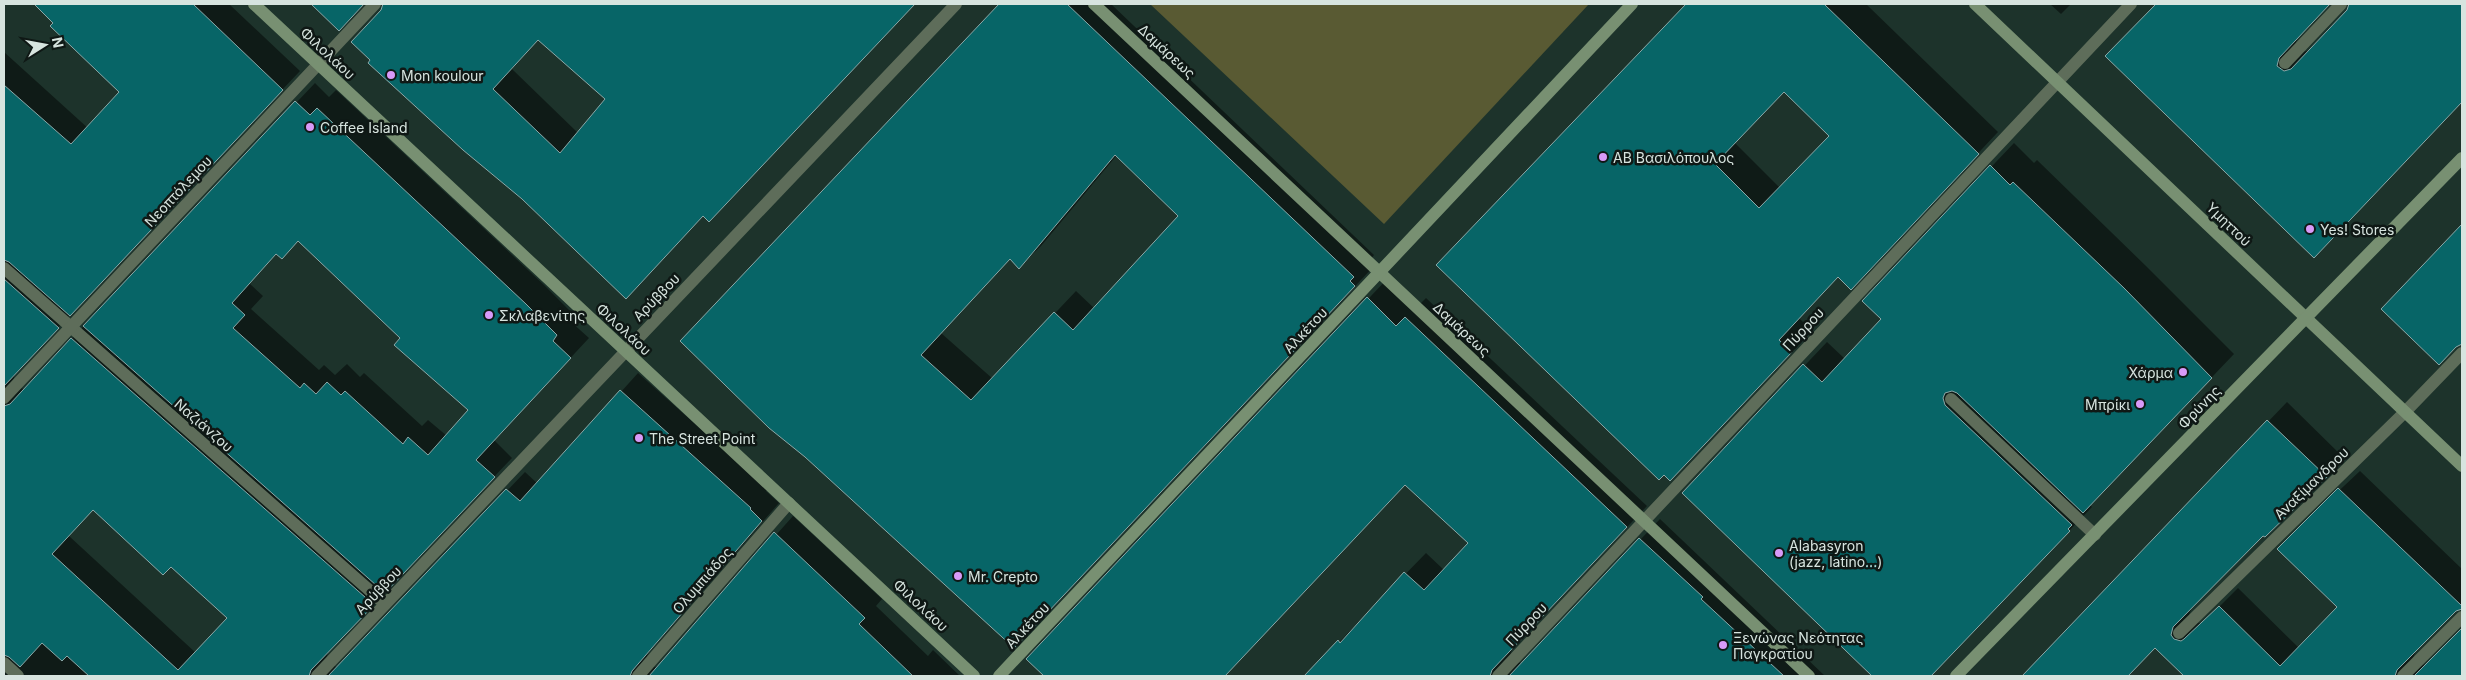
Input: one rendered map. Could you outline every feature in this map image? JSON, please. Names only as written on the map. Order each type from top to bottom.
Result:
[{"type":"street","name":"Φιλολάου","points":[[254,4],[974,676]]},
{"type":"street","name":"Νεοπτόλεμου","points":[[4,398],[375,4]]},
{"type":"street","name":"Αρύββου","points":[[317,676],[956,4]]},
{"type":"street","name":"Δαμάρεως","points":[[1094,4],[1809,676]]},
{"type":"street","name":"Αλκέτου","points":[[999,676],[1632,4]]},
{"type":"street","name":"Υμηττού","points":[[1975,4],[2462,466]]},
{"type":"street","name":"Πύρρου","points":[[1498,676],[2057,81],[2132,4]]},
{"type":"street","points":[[2285,63],[2341,4]]},
{"type":"street","name":"Φρύνης","points":[[1956,676],[2462,158]]},
{"type":"street","name":"Ναζιάνζου","points":[[4,268],[385,604]]},
{"type":"street","name":"Αναξίμανδρου","points":[[2179,633],[2405,412],[2462,353]]},
{"type":"street","points":[[1951,399],[2094,535]]},
{"type":"street","name":"Ολυμπιάδος","points":[[638,676],[789,503]]},
{"type":"street","points":[[2403,676],[2462,617]]},
{"type":"street","points":[[4,662],[18,676]]},
{"type":"green space","points":[[1150,4],[1589,4],[1384,224]]},
{"type":"building","points":[[34,4],[193,4],[283,90],[70,316],[9,262],[4,260],[4,85],[71,144],[119,92],[50,26],[53,23]]},
{"type":"building","points":[[311,4],[364,4],[339,31]]},
{"type":"building","points":[[383,4],[915,4],[709,222],[703,216],[626,299],[522,199],[463,150],[368,63],[370,60],[351,42],[381,10]],"holes":[[[538,40],[605,99],[560,153],[493,89]]]},
{"type":"building","points":[[999,4],[1067,4],[1354,277],[1350,281],[1355,286],[1014,648],[805,457],[769,428],[680,341]],"holes":[[[1115,155],[1178,216],[1073,330],[1054,312],[971,400],[921,355],[1010,259],[1019,269]]]},
{"type":"building","points":[[1686,4],[1824,4],[1979,154],[1851,290],[1838,277],[1779,340],[1792,352],[1670,481],[1664,475],[1659,480],[1436,265]],"holes":[[[1784,92],[1829,136],[1759,208],[1715,164]]]},
{"type":"building","points":[[2156,4],[2330,4],[2279,58],[2277,66],[2284,71],[2291,69],[2347,10],[2349,4],[2462,4],[2462,102],[2314,258],[2105,56]]},
{"type":"building","points":[[295,101],[310,115],[317,108],[526,304],[557,335],[553,341],[571,358],[476,460],[495,477],[385,593],[83,326]],"holes":[[[298,241],[400,338],[394,345],[468,410],[428,455],[408,437],[403,444],[345,391],[341,395],[327,382],[316,394],[304,383],[300,388],[233,328],[245,315],[232,303],[276,254],[282,259]]]},
{"type":"building","points":[[1990,165],[2010,185],[2013,182],[2124,288],[2212,378],[2083,513],[1957,393],[1952,391],[1945,393],[1943,398],[1945,405],[2072,525],[2068,529],[2070,531],[1931,676],[1872,676],[1682,493],[1803,364],[1822,382],[1881,319],[1862,301]]},
{"type":"building","points":[[2462,224],[2462,344],[2456,347],[2439,365],[2381,309]]},
{"type":"building","points":[[4,279],[59,328],[4,386]]},
{"type":"building","points":[[1367,297],[1396,326],[1405,317],[1627,527],[1492,670],[1490,676],[1304,676],[1338,640],[1340,643],[1404,572],[1424,590],[1468,543],[1405,485],[1225,676],[1044,676],[1026,659]]},
{"type":"building","points":[[71,338],[374,605],[311,670],[309,676],[89,676],[67,656],[62,661],[42,643],[20,667],[4,655],[4,406],[10,404]],"holes":[[[93,510],[163,575],[171,567],[227,618],[178,670],[52,554]]]},
{"type":"building","points":[[620,390],[751,508],[762,521],[632,671],[630,676],[328,676],[506,489],[520,501]]},
{"type":"building","points":[[2267,420],[2327,477],[2265,537],[2263,536],[2173,627],[2171,635],[2174,639],[2181,641],[2184,639],[2219,606],[2280,666],[2337,607],[2277,549],[2338,488],[2462,606],[2462,609],[2456,611],[2397,670],[2395,676],[2184,676],[2155,648],[2128,676],[2022,676]]},
{"type":"building","points":[[774,532],[865,618],[859,624],[913,676],[649,676]]},
{"type":"building","points":[[1639,538],[1703,597],[1701,599],[1784,676],[1509,676]]},
{"type":"building","points":[[2462,628],[2462,676],[2414,676]]},
{"type":"place","name":"Mon koulour","points":[[391,75]]},
{"type":"place","name":"Coffee Island","points":[[310,127]]},
{"type":"place","name":"ΑΒ Βασιλόπουλος","points":[[1603,157]]},
{"type":"place","name":"Yes! Stores","points":[[2310,229]]},
{"type":"place","name":"Σκλαβενίτης","points":[[489,315]]},
{"type":"place","name":"Χάρμα","points":[[2183,372]]},
{"type":"place","name":"Μπρίκι","points":[[2140,404]]},
{"type":"place","name":"The Street Point","points":[[639,438]]},
{"type":"place","name":"Alabasyron (jazz, latino...)","points":[[1779,553]]},
{"type":"place","name":"Mr. Crepto","points":[[958,576]]},
{"type":"place","name":"Ξενώνας Νεότητας Παγκρατίου","points":[[1723,645]]}]
